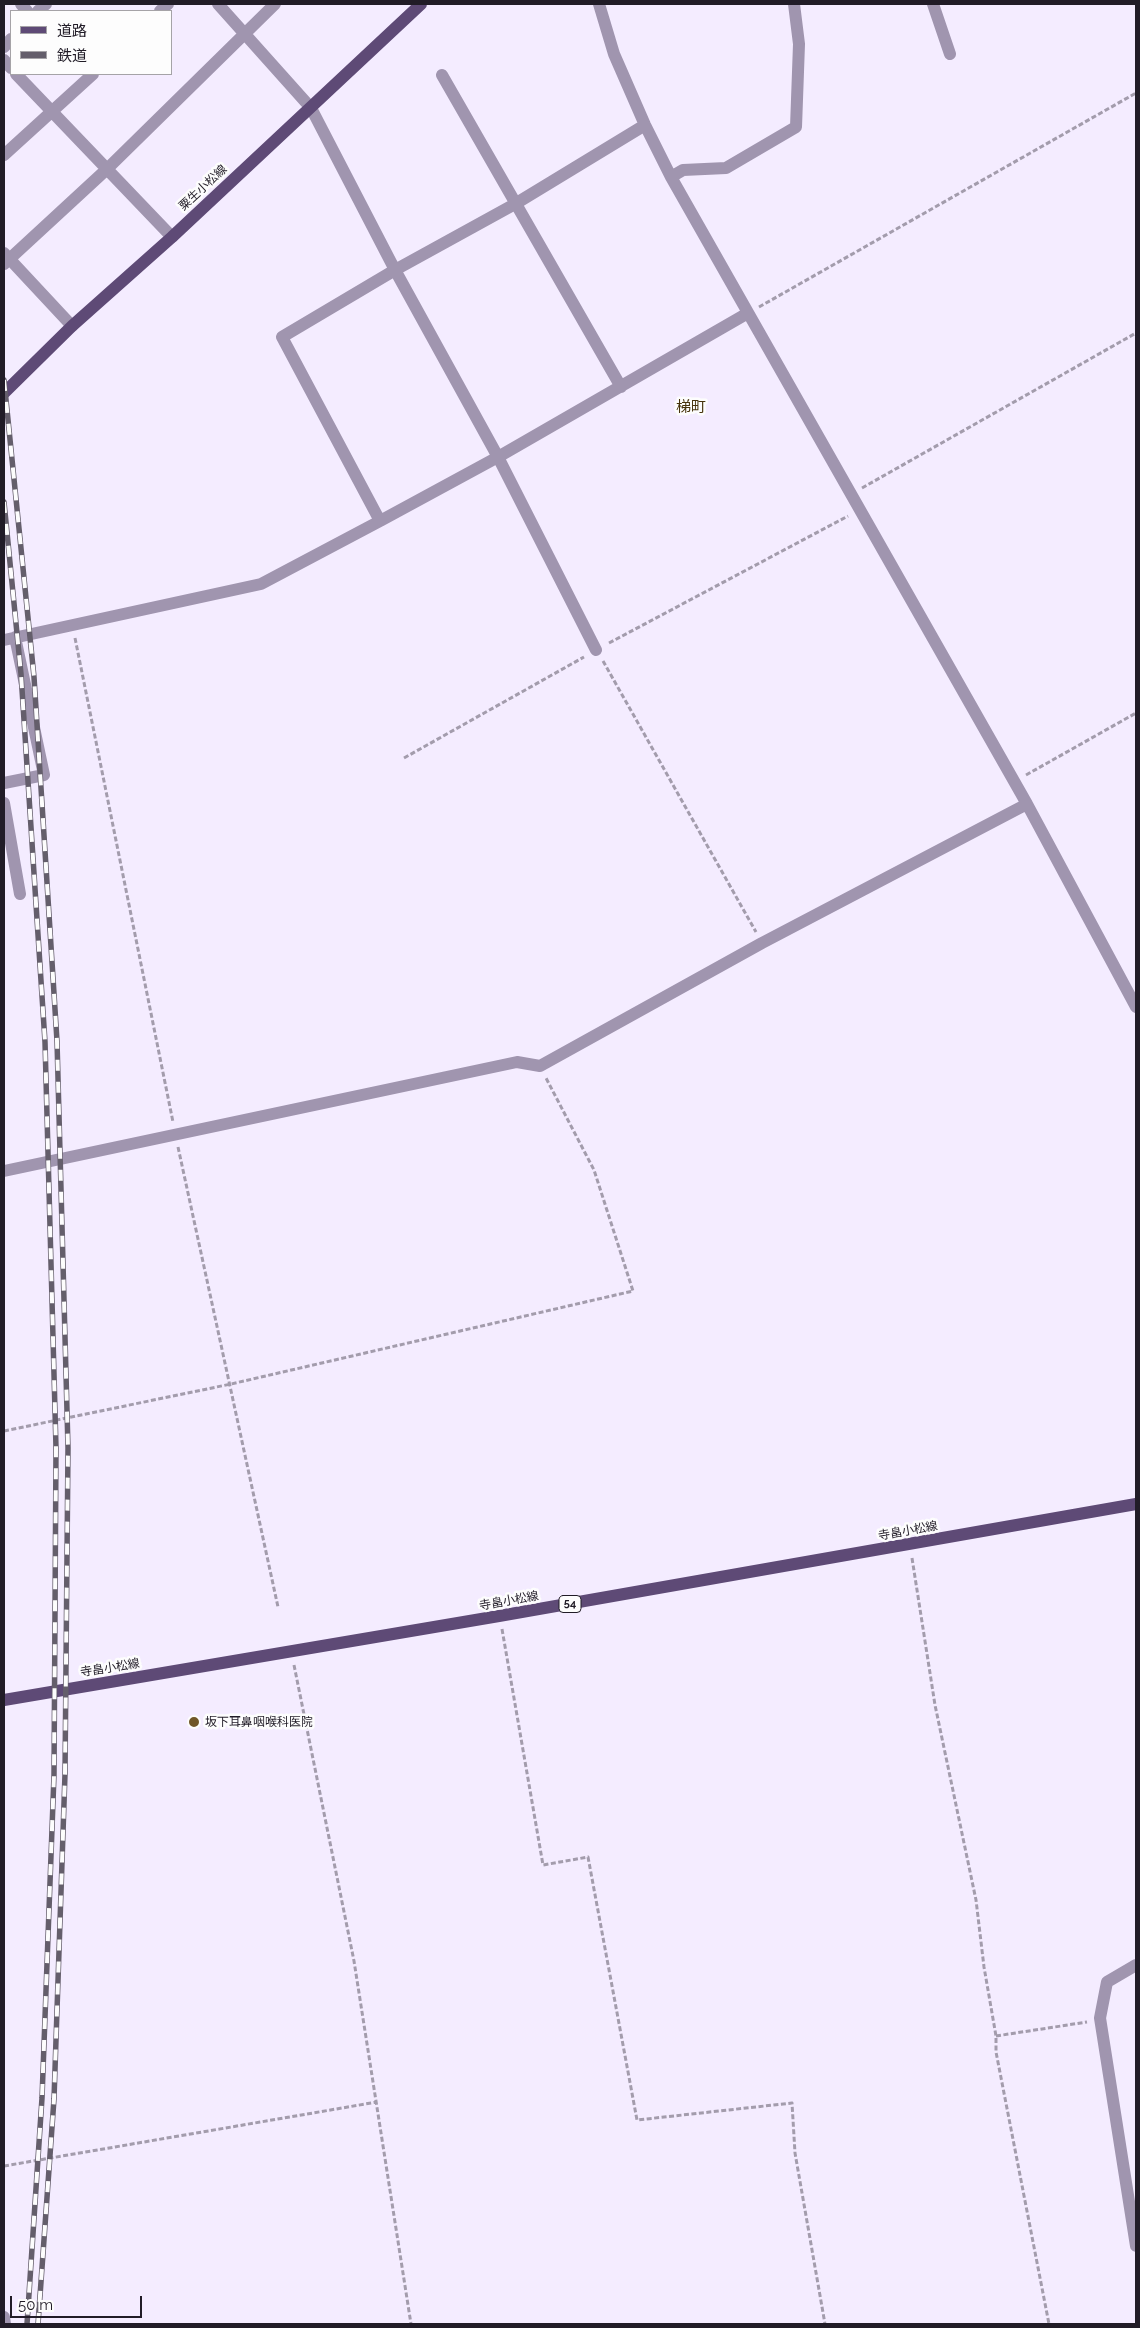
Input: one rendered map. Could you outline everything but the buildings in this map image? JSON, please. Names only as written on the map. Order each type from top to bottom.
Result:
[{"type":"main road","name":"粟生小松線","points":[[4,392],[72,326],[172,237],[421,4]]},
{"type":"main road","name":"寺畠小松線","points":[[4,1700],[910,1545],[1136,1504]]},
{"type":"street","points":[[218,4],[311,108],[395,270],[498,457],[596,650]]},
{"type":"street","points":[[72,326],[6,258],[107,169],[275,4]]},
{"type":"street","points":[[599,4],[614,54],[644,125],[671,177],[1014,782],[1136,1007]]},
{"type":"street","points":[[671,177],[683,170],[726,168],[796,127],[799,44],[794,4]]},
{"type":"street","points":[[933,4],[950,54]]},
{"type":"street","points":[[17,75],[172,237]]},
{"type":"street","points":[[4,155],[92,75]]},
{"type":"street","points":[[442,75],[621,387]]},
{"type":"street","points":[[380,521],[282,337],[395,270],[515,204],[644,125]]},
{"type":"street","points":[[4,783],[44,775],[10,639],[261,584],[498,457],[748,313]]},
{"type":"street","points":[[4,804],[20,894]]},
{"type":"street","points":[[4,1171],[517,1062],[540,1066],[762,943],[1026,804]]},
{"type":"street","points":[[1136,1965],[1108,1982],[1100,2018],[1136,2246]]},
{"type":"street","points":[[4,2317],[5,2324]]},
{"type":"path","points":[[748,313],[1136,93]]},
{"type":"path","points":[[851,494],[1136,333]]},
{"type":"path","points":[[404,758],[596,650],[860,509]]},
{"type":"path","points":[[72,625],[175,1134],[231,1384],[278,1607]]},
{"type":"path","points":[[596,650],[762,943]]},
{"type":"path","points":[[1014,782],[1136,713]]},
{"type":"path","points":[[4,1431],[231,1384],[633,1291],[594,1170],[540,1066]]},
{"type":"path","points":[[910,1545],[935,1705],[976,1900],[984,1967],[996,2036],[996,2052],[1049,2324]]},
{"type":"path","points":[[499,1616],[543,1865],[588,1857],[637,2120],[792,2103],[795,2153],[825,2324]]},
{"type":"path","points":[[291,1652],[354,1961],[411,2324]]},
{"type":"path","points":[[996,2036],[1100,2018]]},
{"type":"path","points":[[4,2166],[377,2102]]},
{"type":"railway","points":[[4,380],[34,677],[57,1041],[68,1448],[65,1774],[54,2099],[38,2324]]},
{"type":"railway","points":[[4,502],[21,674],[45,1042],[56,1448],[54,1775],[42,2098],[27,2324]]},
{"type":"place","name":"坂下耳鼻咽喉科医院","points":[[194,1722]]},
{"type":"district","name":"梯町","points":[[691,407]]}]
